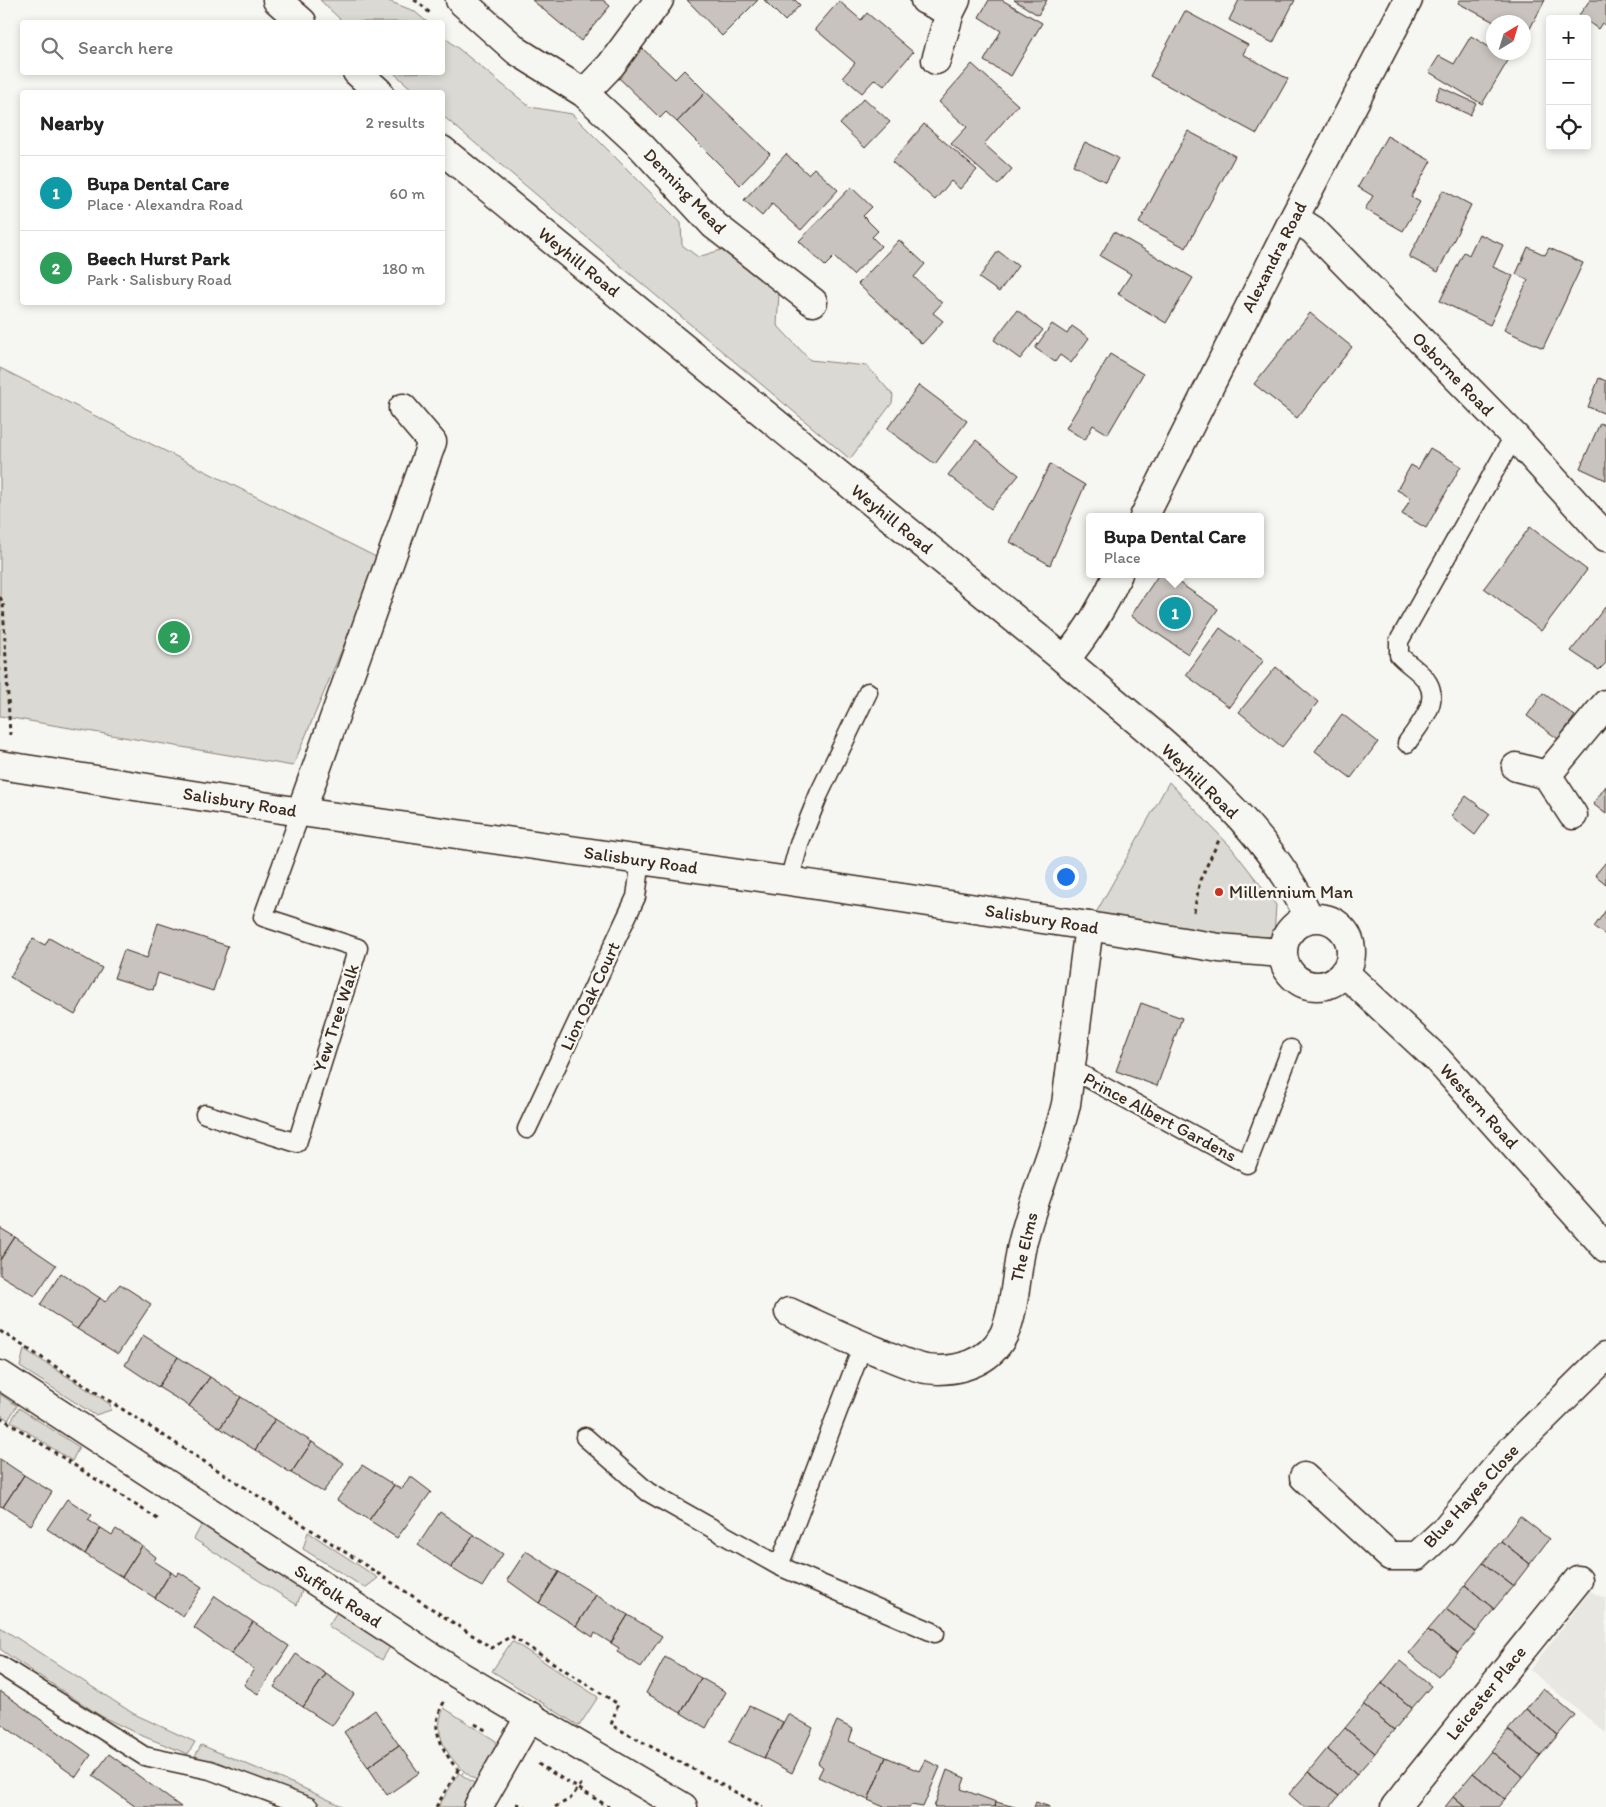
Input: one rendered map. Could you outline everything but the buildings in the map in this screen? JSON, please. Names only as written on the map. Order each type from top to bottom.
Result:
[{"type":"street","points":[[277,0],[300,20]]},
{"type":"street","name":"Denning Mead","points":[[460,0],[517,51],[584,93],[641,146],[714,225],[813,302]]},
{"type":"street","points":[[584,93],[611,65],[659,0]]},
{"type":"street","points":[[925,0],[953,6],[936,60]]},
{"type":"street","name":"Alexandra Road","points":[[1146,513],[1294,218],[1408,0]]},
{"type":"street","points":[[360,75],[377,90]]},
{"type":"street","name":"Weyhill Road","points":[[445,152],[1064,660],[1166,746],[1224,801],[1275,861],[1296,893],[1309,918]]},
{"type":"street","name":"Osborne Road","points":[[1294,218],[1313,230],[1514,436],[1606,537]]},
{"type":"street","points":[[301,812],[432,442],[403,408]]},
{"type":"street","points":[[1064,660],[1084,636],[1098,614],[1116,578]]},
{"type":"street","points":[[1547,775],[1606,704]]},
{"type":"street","name":"Salisbury Road","points":[[5,765],[301,812],[789,881],[1089,926],[1219,948],[1282,953]]},
{"type":"street","points":[[1516,767],[1547,775],[1573,815]]},
{"type":"street","points":[[1309,918],[1321,918],[1332,921],[1342,928],[1348,938],[1351,950],[1349,962],[1344,972],[1336,980],[1326,985],[1314,986],[1302,983],[1295,978],[1287,969],[1282,953],[1289,932],[1298,923],[1309,918]]},
{"type":"street","name":"The Elms","points":[[789,1312],[907,1364],[925,1369],[957,1369],[974,1363],[987,1355],[997,1345],[1004,1333],[1009,1315],[1028,1222],[1060,1129],[1066,1104],[1089,926]]},
{"type":"street","name":"Western Road","points":[[1344,972],[1437,1059],[1606,1248]]},
{"type":"street","name":"Blue Hayes Close","points":[[1304,1477],[1390,1556],[1417,1556],[1444,1531],[1510,1451],[1606,1356]]},
{"type":"street","name":"Suffolk Road","points":[[0,1375],[459,1675],[683,1807]]},
{"type":"street","name":"Leicester Place","points":[[1395,1807],[1578,1580]]},
{"type":"street","points":[[483,1798],[530,1716]]},
{"type":"lane","points":[[1407,743],[1428,712],[1432,697],[1428,683],[1399,655],[1399,641],[1514,436]]},
{"type":"lane","points":[[789,881],[800,841],[819,794],[868,692]]},
{"type":"lane","name":"Yew Tree Walk","points":[[205,1114],[296,1143],[300,1134],[358,948],[263,917],[301,812]]},
{"type":"lane","name":"Lion Oak Court","points":[[527,1129],[636,898],[642,860]]},
{"type":"lane","name":"Prince Albert Gardens","points":[[1071,1069],[1247,1164],[1291,1050]]},
{"type":"lane","points":[[779,1566],[863,1345]]},
{"type":"lane","points":[[585,1437],[648,1492],[779,1566],[935,1633]]},
{"type":"lane","points":[[0,1664],[144,1756],[210,1770],[309,1807]]},
{"type":"path","points":[[414,0],[435,17]]},
{"type":"path","points":[[0,597],[3,603],[10,712],[5,765]]},
{"type":"path","points":[[1193,914],[1200,880],[1221,837]]},
{"type":"path","points":[[0,1331],[492,1648],[511,1636],[618,1704],[611,1725],[763,1807]]},
{"type":"path","points":[[459,1675],[438,1715],[437,1728],[440,1740],[458,1770],[483,1798],[525,1807]]},
{"type":"path","points":[[436,1807],[458,1770]]},
{"type":"shaded area","points":[[320,0],[386,0],[414,11],[425,20],[341,20]]},
{"type":"shaded area","points":[[445,38],[530,107],[572,114],[681,223],[682,245],[698,257],[721,250],[779,293],[777,325],[810,360],[867,366],[893,395],[892,403],[850,459],[445,118],[445,90],[413,90],[396,75],[445,75]]},
{"type":"shaded area","points":[[0,368],[380,559],[293,766],[0,716]]},
{"type":"shaded area","points":[[1169,782],[1230,846],[1276,905],[1274,936],[1242,939],[1092,920]]},
{"type":"shaded area","points":[[24,1349],[110,1404],[111,1410],[95,1415],[20,1367]]},
{"type":"shaded area","points":[[0,1394],[17,1406],[8,1420],[0,1414]]},
{"type":"shaded area","points":[[19,1408],[79,1447],[72,1461],[11,1421]]},
{"type":"shaded area","points":[[202,1524],[303,1588],[297,1605],[194,1539]]},
{"type":"shaded area","points":[[308,1532],[378,1578],[365,1588],[303,1549]]},
{"type":"shaded area","points":[[1590,1591],[1606,1599],[1606,1733],[1530,1670]]},
{"type":"shaded area","points":[[337,1612],[391,1645],[382,1660],[328,1626]]},
{"type":"shaded area","points":[[0,1627],[134,1714],[195,1742],[188,1754],[140,1735],[101,1716],[11,1657],[0,1649]]},
{"type":"shaded area","points":[[512,1641],[598,1697],[579,1726],[492,1671]]},
{"type":"shaded area","points":[[444,1708],[496,1741],[494,1754],[479,1782],[461,1768],[446,1750],[440,1730],[440,1719]]},
{"type":"shaded area","points":[[201,1745],[342,1806],[325,1807],[195,1756]]},
{"type":"shaded area","points":[[459,1773],[477,1785],[464,1807],[438,1807]]},
{"type":"place","name":"Bupa Dental Care","points":[[1175,613]]},
{"type":"place","name":"Beech Hurst Park","points":[[174,637]]},
{"type":"place","name":"Millennium Man","points":[[1219,892]]}]
